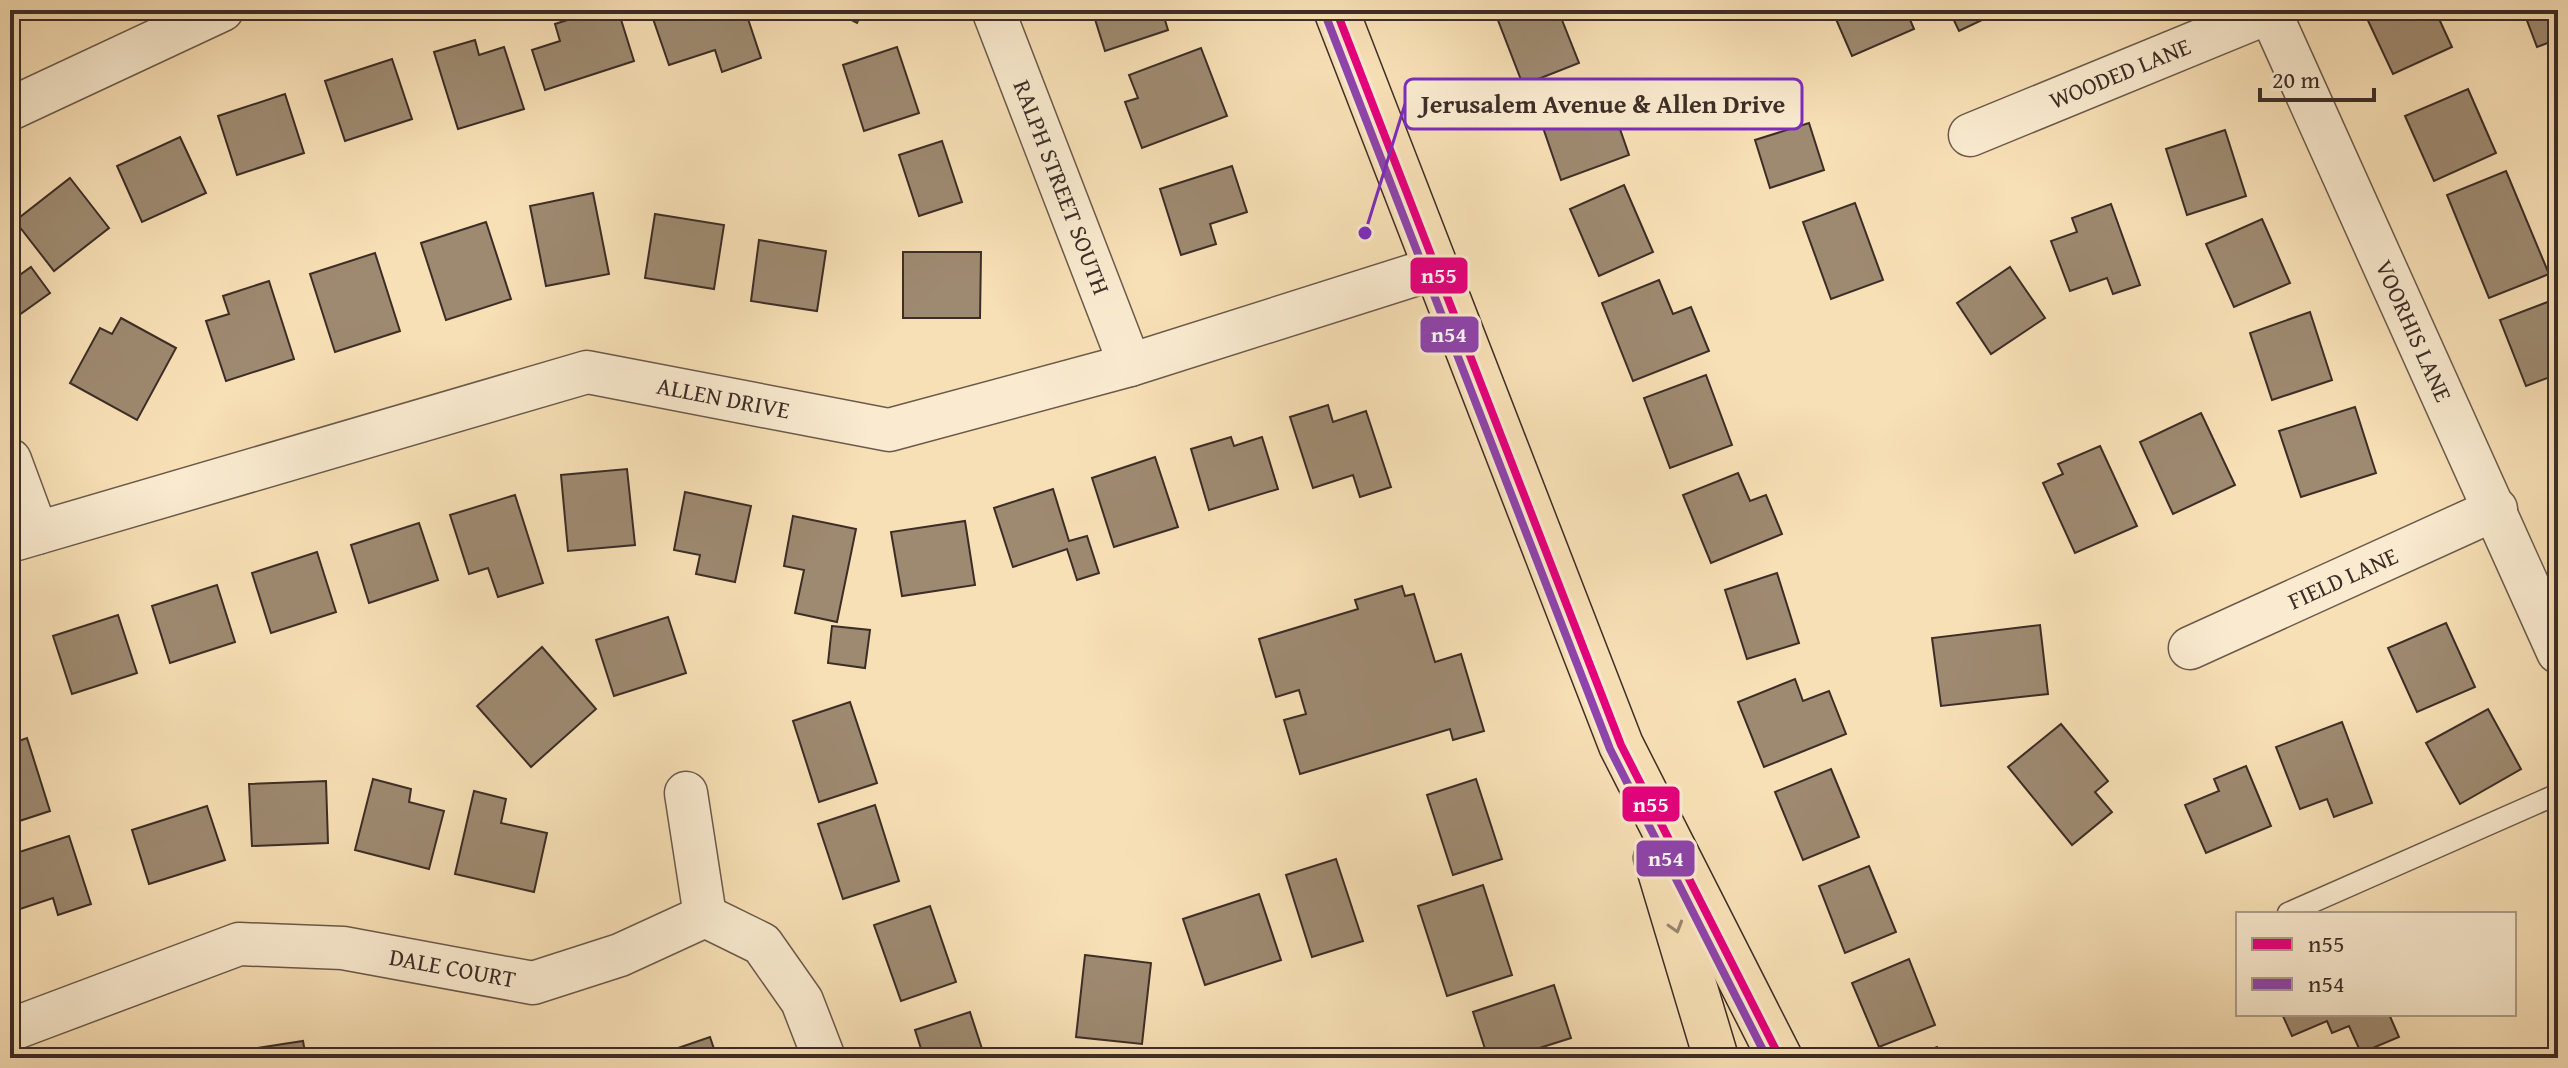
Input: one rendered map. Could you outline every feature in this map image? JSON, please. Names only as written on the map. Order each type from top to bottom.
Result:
[{"type":"main road","points":[[1336,10],[1522,483],[1621,745],[1716,1058]]},
{"type":"main road","points":[[1621,745],[1775,1057]]},
{"type":"street","points":[[10,109],[222,10]]},
{"type":"street","name":"RALPH STREET SOUTH","points":[[993,10],[1130,365]]},
{"type":"street","name":"WOODED LANE","points":[[1970,135],[2269,11]]},
{"type":"street","name":"VOORHIS LANE","points":[[2269,11],[2558,652]]},
{"type":"street","name":"ALLEN DRIVE","points":[[23,537],[587,372],[889,430],[1130,365],[1436,268]]},
{"type":"street","points":[[10,460],[23,537]]},
{"type":"street","name":"FIELD LANE","points":[[2190,648],[2496,509]]},
{"type":"street","points":[[686,793],[705,916],[762,944],[802,1001],[824,1058]]},
{"type":"street","name":"DALE COURT","points":[[10,1030],[239,944],[343,948],[533,983],[620,955],[705,916]]},
{"type":"lane","points":[[2290,912],[2558,794]]},
{"type":"building","points":[[599,10],[618,10],[634,61],[545,90],[532,50],[560,41],[555,24]]},
{"type":"building","points":[[650,10],[745,10],[761,58],[722,72],[715,50],[669,65]]},
{"type":"building","points":[[832,10],[863,10],[857,23]]},
{"type":"building","points":[[1109,10],[1162,10],[1168,30],[1105,51],[1094,16]]},
{"type":"building","points":[[1509,10],[1558,10],[1579,63],[1523,85],[1496,15]]},
{"type":"building","points":[[1832,10],[1906,10],[1914,29],[1852,56]]},
{"type":"building","points":[[1949,10],[2003,10],[1959,31]]},
{"type":"building","points":[[2363,10],[2435,10],[2452,47],[2393,74]]},
{"type":"building","points":[[2523,10],[2558,10],[2558,39],[2537,47]]},
{"type":"building","points":[[475,40],[479,55],[504,47],[524,109],[458,129],[434,52]]},
{"type":"building","points":[[897,47],[919,113],[864,131],[843,65]]},
{"type":"building","points":[[1201,48],[1227,116],[1142,148],[1125,102],[1138,98],[1129,75]]},
{"type":"building","points":[[392,59],[412,119],[345,141],[325,81]]},
{"type":"building","points":[[1605,86],[1629,155],[1561,180],[1537,110]]},
{"type":"building","points":[[2468,89],[2496,153],[2434,181],[2405,116]]},
{"type":"building","points":[[285,94],[304,153],[237,175],[218,116]]},
{"type":"building","points":[[1809,123],[1824,170],[1770,188],[1755,140]]},
{"type":"building","points":[[2225,130],[2246,196],[2187,215],[2166,149]]},
{"type":"building","points":[[180,137],[206,193],[142,222],[117,166]]},
{"type":"building","points":[[942,141],[962,202],[919,216],[899,155]]},
{"type":"building","points":[[1232,166],[1247,212],[1210,224],[1216,244],[1181,255],[1160,189]]},
{"type":"building","points":[[2506,171],[2549,274],[2489,298],[2447,195]]},
{"type":"building","points":[[70,178],[109,228],[54,271],[15,221]]},
{"type":"building","points":[[1624,185],[1653,252],[1599,276],[1570,209]]},
{"type":"building","points":[[593,193],[609,274],[546,286],[530,206]]},
{"type":"building","points":[[1855,203],[1883,280],[1831,299],[1803,222]]},
{"type":"building","points":[[2111,204],[2140,285],[2113,294],[2107,278],[2070,291],[2051,241],[2077,232],[2072,218]]},
{"type":"building","points":[[655,214],[724,225],[714,289],[645,278]]},
{"type":"building","points":[[2262,219],[2290,283],[2234,307],[2206,244]]},
{"type":"building","points":[[486,222],[511,299],[446,320],[421,243]]},
{"type":"building","points":[[759,240],[826,251],[817,311],[751,301]]},
{"type":"building","points":[[903,252],[981,252],[980,318],[903,318]]},
{"type":"building","points":[[375,253],[400,331],[335,352],[310,274]]},
{"type":"building","points":[[31,267],[50,293],[19,315],[10,302],[10,282]]},
{"type":"building","points":[[2010,267],[2045,318],[1991,354],[1957,303]]},
{"type":"building","points":[[1659,280],[1673,314],[1691,307],[1709,351],[1633,381],[1602,303]]},
{"type":"building","points":[[269,281],[294,359],[226,381],[206,321],[229,314],[223,296]]},
{"type":"building","points":[[2558,298],[2558,374],[2526,386],[2500,320]]},
{"type":"building","points":[[2310,312],[2332,380],[2272,400],[2250,333]]},
{"type":"building","points":[[121,318],[176,348],[137,420],[70,383],[100,328],[112,334]]},
{"type":"building","points":[[1706,375],[1732,445],[1670,468],[1644,398]]},
{"type":"building","points":[[1328,405],[1333,422],[1366,411],[1391,487],[1360,497],[1353,475],[1313,488],[1290,417]]},
{"type":"building","points":[[2355,407],[2376,473],[2301,497],[2279,431]]},
{"type":"building","points":[[2201,413],[2235,485],[2173,514],[2140,442]]},
{"type":"building","points":[[1231,437],[1234,446],[1262,437],[1278,489],[1209,510],[1191,449]]},
{"type":"building","points":[[2100,446],[2137,526],[2075,553],[2043,483],[2063,474],[2058,464]]},
{"type":"building","points":[[1155,457],[1178,527],[1114,547],[1092,478]]},
{"type":"building","points":[[627,469],[635,545],[568,551],[561,475]]},
{"type":"building","points":[[1738,473],[1750,501],[1766,495],[1782,534],[1711,563],[1683,495]]},
{"type":"building","points":[[1053,489],[1069,541],[1087,536],[1099,573],[1077,580],[1067,549],[1013,567],[994,508]]},
{"type":"building","points":[[685,492],[751,506],[735,582],[696,574],[700,555],[674,550]]},
{"type":"building","points":[[515,495],[543,583],[498,597],[488,568],[469,574],[450,515]]},
{"type":"building","points":[[793,516],[856,529],[837,622],[795,613],[804,570],[784,566]]},
{"type":"building","points":[[965,521],[975,585],[902,596],[891,532]]},
{"type":"building","points":[[419,523],[438,580],[369,603],[351,545]]},
{"type":"building","points":[[317,552],[336,612],[271,633],[252,573]]},
{"type":"building","points":[[1777,573],[1799,643],[1747,659],[1725,590]]},
{"type":"building","points":[[217,585],[235,642],[170,663],[152,606]]},
{"type":"building","points":[[1402,586],[1405,596],[1414,594],[1435,662],[1461,654],[1484,731],[1453,740],[1450,729],[1300,774],[1284,720],[1306,714],[1299,690],[1276,697],[1259,639],[1358,609],[1355,600]]},
{"type":"building","points":[[118,615],[137,673],[72,694],[53,636]]},
{"type":"building","points":[[668,617],[686,673],[614,696],[596,640]]},
{"type":"building","points":[[2446,623],[2475,687],[2417,712],[2388,648]]},
{"type":"building","points":[[2040,625],[2048,694],[1941,706],[1932,638]]},
{"type":"building","points":[[832,626],[870,630],[865,668],[828,663]]},
{"type":"building","points":[[542,647],[596,709],[531,767],[477,706]]},
{"type":"building","points":[[1795,679],[1803,701],[1829,691],[1846,734],[1764,767],[1738,702]]},
{"type":"building","points":[[850,702],[877,783],[819,802],[793,721]]},
{"type":"building","points":[[2488,709],[2521,769],[2460,804],[2426,743]]},
{"type":"building","points":[[2342,722],[2372,803],[2334,817],[2327,799],[2300,809],[2276,747]]},
{"type":"building","points":[[2061,724],[2108,781],[2095,792],[2112,812],[2072,845],[2008,767]]},
{"type":"building","points":[[27,738],[50,811],[10,824],[10,744]]},
{"type":"building","points":[[2246,766],[2271,826],[2206,853],[2185,805],[2219,791],[2214,779]]},
{"type":"building","points":[[1831,769],[1859,837],[1803,860],[1775,792]]},
{"type":"building","points":[[373,779],[411,789],[409,802],[444,811],[429,869],[355,850]]},
{"type":"building","points":[[1476,779],[1502,859],[1453,875],[1427,795]]},
{"type":"building","points":[[326,781],[328,843],[252,846],[249,784]]},
{"type":"building","points":[[474,791],[506,799],[501,823],[547,833],[534,892],[455,874]]},
{"type":"building","points":[[875,805],[899,881],[843,899],[818,824]]},
{"type":"building","points":[[207,806],[225,860],[149,884],[132,830]]},
{"type":"building","points":[[69,836],[91,904],[58,915],[53,898],[14,911],[10,900],[10,855]]},
{"type":"building","points":[[1336,859],[1363,941],[1312,957],[1286,875]]},
{"type":"building","points":[[1869,866],[1896,932],[1845,953],[1819,886]]},
{"type":"building","points":[[1483,885],[1512,975],[1447,996],[1418,906]]},
{"type":"building","points":[[1259,894],[1281,960],[1205,985],[1183,919]]},
{"type":"building","points":[[930,906],[956,982],[901,1001],[874,925]]},
{"type":"building","points":[[1085,955],[1151,963],[1142,1044],[1076,1037]]},
{"type":"building","points":[[1909,959],[1935,1025],[1879,1047],[1852,983]]},
{"type":"building","points":[[1554,985],[1571,1038],[1508,1058],[1488,1058],[1473,1012]]},
{"type":"building","points":[[970,1012],[985,1058],[924,1058],[915,1030]]},
{"type":"building","points":[[2283,1016],[2390,1016],[2399,1037],[2361,1053],[2349,1026],[2332,1033],[2327,1021],[2292,1036]]},
{"type":"building","points":[[710,1037],[717,1058],[649,1058]]},
{"type":"building","points":[[303,1041],[306,1058],[225,1058],[224,1053]]},
{"type":"building","points":[[1937,1047],[1941,1058],[1909,1058]]},
{"type":"transit line","name":"n55","points":[[1336,10],[1621,745],[1780,1058]]},
{"type":"transit line","name":"n54","points":[[1325,14],[1610,749],[1767,1058]]},
{"type":"place","name":"Jerusalem Avenue & Allen Drive","points":[[1365,233]]}]
